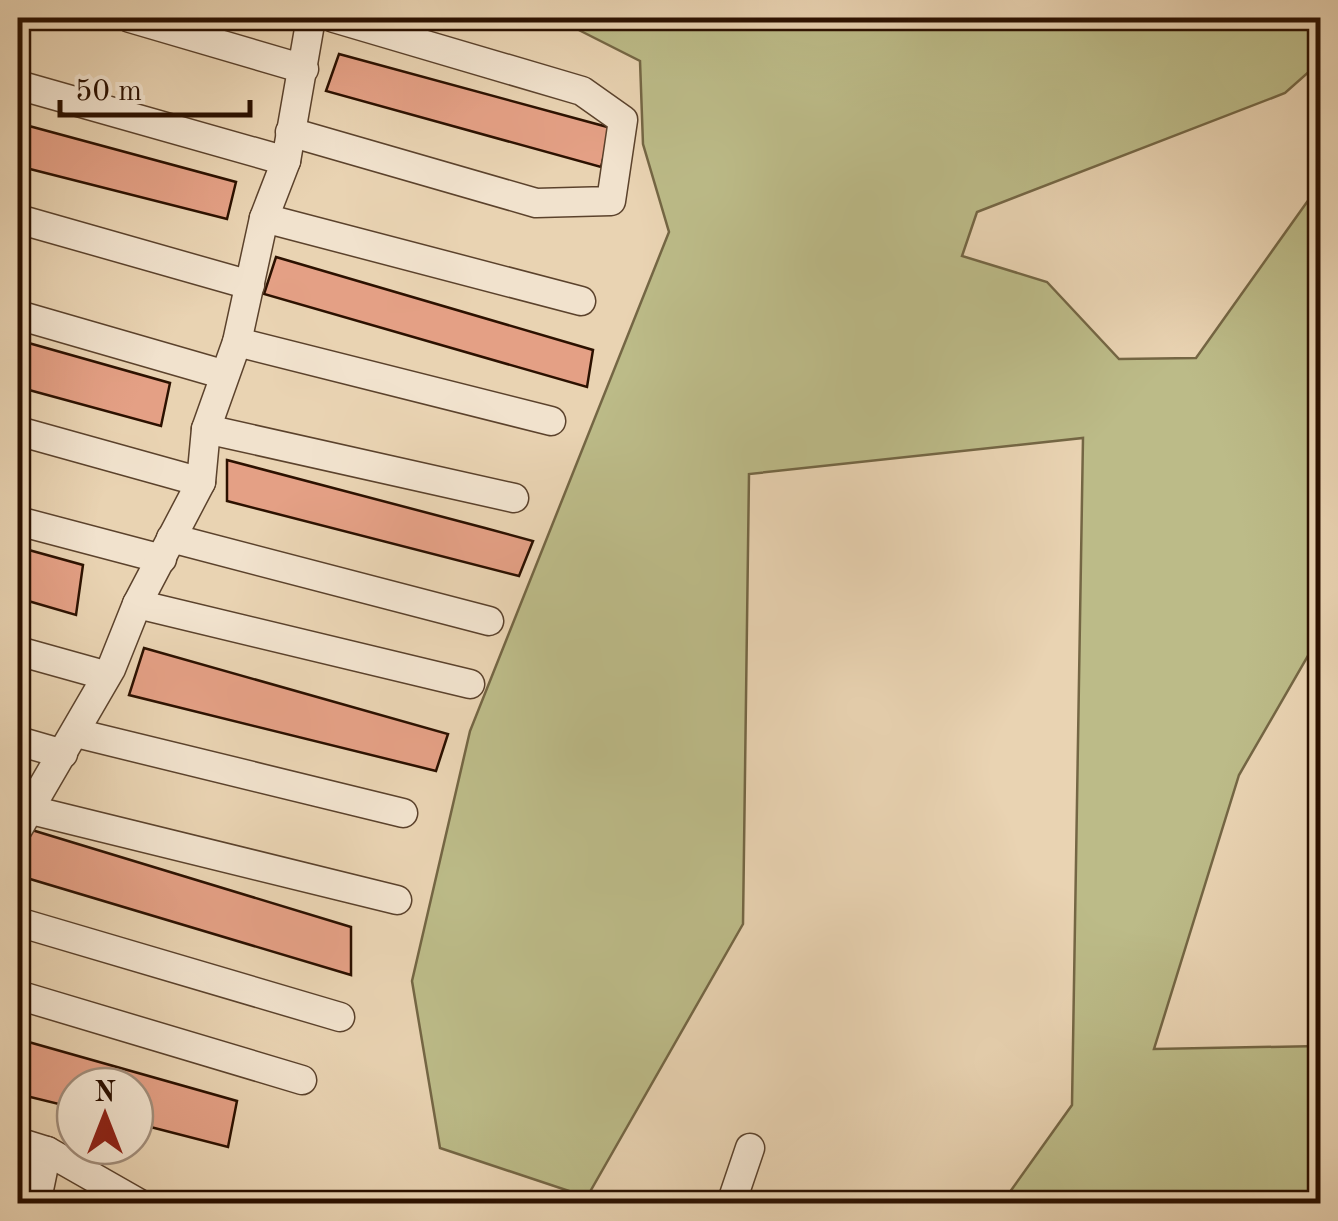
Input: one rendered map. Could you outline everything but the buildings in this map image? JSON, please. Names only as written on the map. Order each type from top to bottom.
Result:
[{"type":"street","points":[[130,18],[304,68]]},
{"type":"street","points":[[311,18],[286,161],[264,218],[237,342],[222,374],[206,430],[200,482],[136,604],[112,669],[104,675],[70,744],[24,820],[397,900]]},
{"type":"street","points":[[290,132],[536,203],[611,201],[623,120],[582,90],[334,18]]},
{"type":"street","points":[[18,85],[286,161]]},
{"type":"street","points":[[264,218],[581,301]]},
{"type":"street","points":[[18,219],[250,284]]},
{"type":"street","points":[[18,315],[222,374]]},
{"type":"street","points":[[237,342],[552,421]]},
{"type":"street","points":[[206,430],[514,498]]},
{"type":"street","points":[[18,432],[200,482]]},
{"type":"street","points":[[18,522],[167,549],[489,621]]},
{"type":"street","points":[[136,604],[470,684]]},
{"type":"street","points":[[18,651],[104,675]]},
{"type":"street","points":[[18,741],[70,744],[403,813]]},
{"type":"street","points":[[18,922],[340,1017]]},
{"type":"street","points":[[18,995],[302,1080]]},
{"type":"street","points":[[18,1142],[47,1151],[140,1204]]},
{"type":"street","points":[[731,1204],[750,1148]]},
{"type":"street","points":[[36,1204],[47,1151]]},
{"type":"shaded area","points":[[555,18],[1320,18],[1320,62],[1285,93],[977,212],[962,256],[1047,282],[1119,359],[1196,358],[1307,202],[1320,211],[1320,635],[1239,775],[1154,1049],[1320,1046],[1320,1203],[1002,1203],[1072,1105],[1083,438],[749,474],[743,924],[587,1197],[440,1148],[412,981],[470,731],[669,232],[643,144],[640,61]]}]
